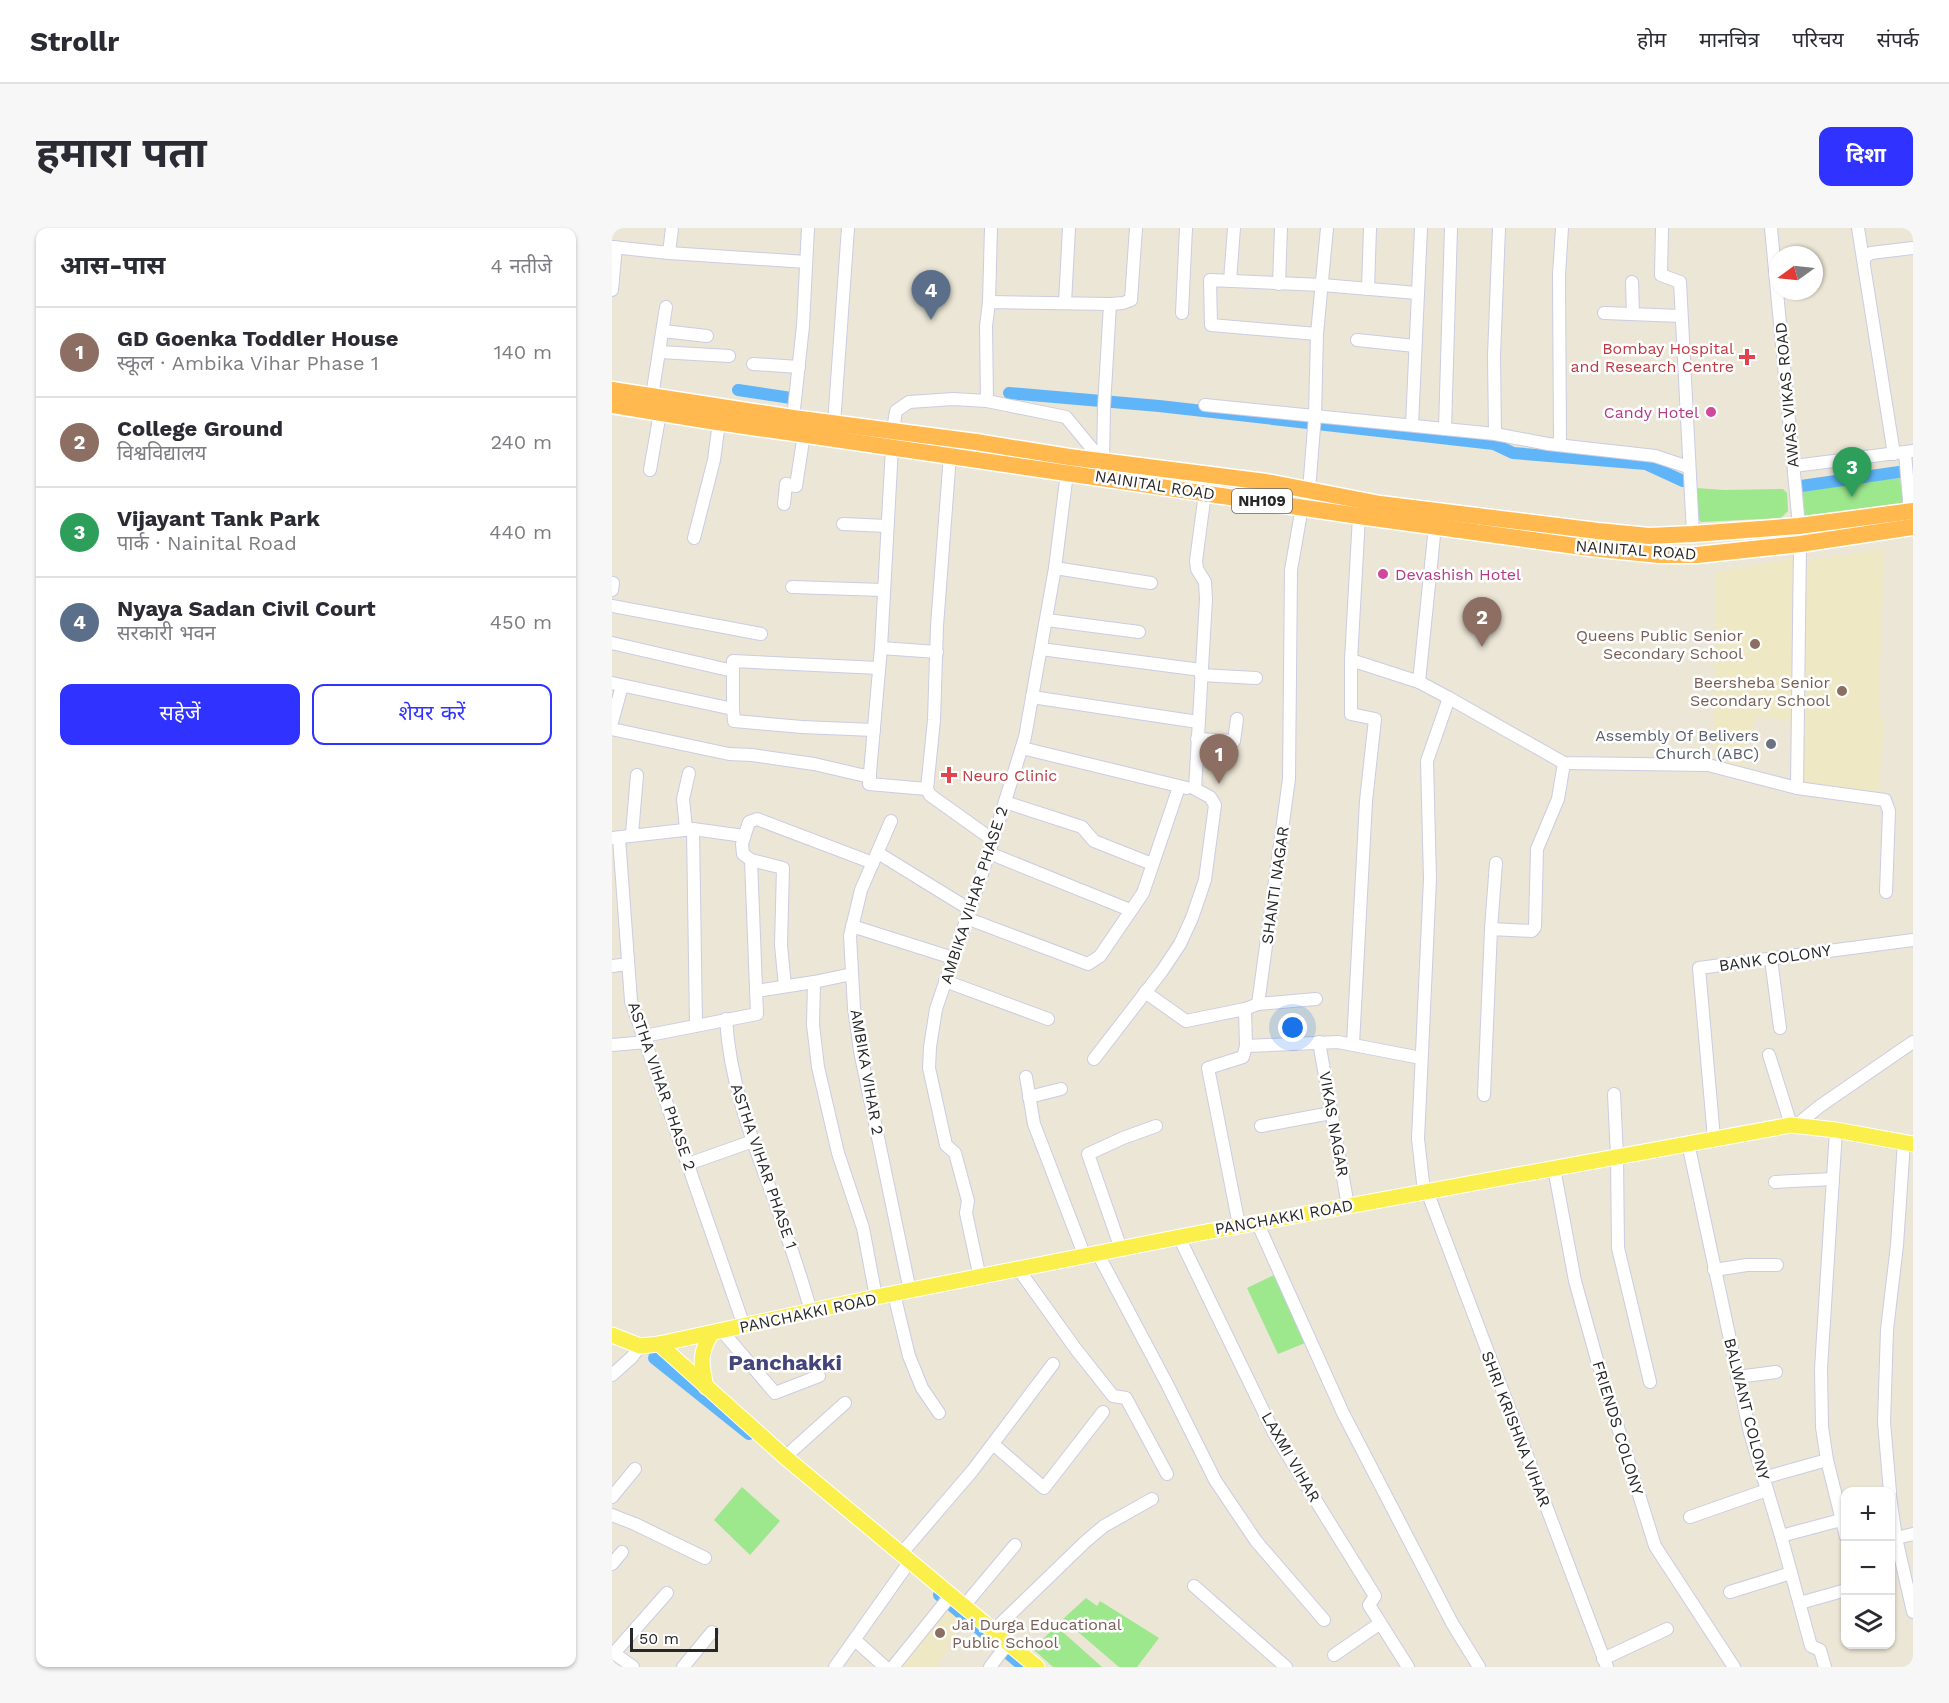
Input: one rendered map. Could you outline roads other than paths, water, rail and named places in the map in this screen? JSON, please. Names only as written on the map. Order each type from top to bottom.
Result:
[{"type":"highway","name":"NAINITAL ROAD","points":[[612,390],[793,418],[835,412],[853,434],[892,447],[950,455],[1102,469],[1209,475],[1266,482],[1425,510],[1649,536],[1912,516]]},
{"type":"highway","name":"NAINITAL ROAD","points":[[612,405],[804,434],[853,434],[893,430],[1068,465]]},
{"type":"highway","points":[[892,447],[893,430]]},
{"type":"highway","name":"NAINITAL ROAD","points":[[1102,469],[1205,493],[1590,548],[1659,555],[1694,555],[1800,544],[1912,516]]},
{"type":"highway","points":[[1205,493],[1209,475]]},
{"type":"highway","points":[[1799,526],[1800,544]]},
{"type":"highway","points":[[1693,534],[1694,555]]},
{"type":"main road","name":"PANCHAKKI ROAD","points":[[640,1346],[716,1333],[876,1297],[1257,1222],[1795,1125],[1908,1143]]},
{"type":"main road","points":[[706,1387],[701,1356],[704,1346],[716,1333]]},
{"type":"main road","points":[[612,1335],[640,1346]]},
{"type":"main road","points":[[658,1344],[948,1599],[964,1606],[994,1630],[1005,1648],[1037,1667]]},
{"type":"street","points":[[669,253],[672,228]]},
{"type":"street","points":[[793,418],[799,367],[807,228]]},
{"type":"street","points":[[835,412],[848,228]]},
{"type":"street","points":[[987,401],[986,326],[992,228]]},
{"type":"street","points":[[1065,303],[1069,228]]},
{"type":"street","points":[[988,302],[1110,304],[1131,300],[1136,228]]},
{"type":"street","points":[[1182,313],[1186,228]]},
{"type":"street","points":[[1230,281],[1234,228]]},
{"type":"street","points":[[1279,284],[1281,228]]},
{"type":"street","points":[[1309,490],[1315,420],[1317,334],[1327,228]]},
{"type":"street","points":[[1368,289],[1370,228]]},
{"type":"street","points":[[1412,425],[1421,228]]},
{"type":"street","points":[[1445,429],[1446,332],[1451,228]]},
{"type":"street","points":[[1495,434],[1494,356],[1499,228]]},
{"type":"street","points":[[1560,445],[1559,275],[1562,228]]},
{"type":"street","points":[[1662,228],[1661,275],[1680,282],[1693,534]]},
{"type":"street","name":"AWAS VIKAS ROAD","points":[[1771,228],[1799,526]]},
{"type":"street","points":[[1858,228],[1905,460],[1912,516]]},
{"type":"street","points":[[612,290],[614,247],[806,262]]},
{"type":"street","points":[[1864,261],[1870,253],[1913,248]]},
{"type":"street","points":[[1317,334],[1210,325],[1210,280],[1417,292]]},
{"type":"street","points":[[1632,282],[1633,314]]},
{"type":"street","points":[[1102,469],[1110,304]]},
{"type":"street","points":[[652,396],[666,307]]},
{"type":"street","points":[[1604,313],[1681,316]]},
{"type":"street","points":[[663,331],[707,336]]},
{"type":"street","points":[[1357,340],[1415,346]]},
{"type":"street","points":[[660,352],[729,356]]},
{"type":"street","points":[[753,364],[799,367]]},
{"type":"street","points":[[893,430],[896,411],[909,402],[953,399],[987,401],[1066,417],[1102,469]]},
{"type":"street","points":[[1205,405],[1315,420],[1412,425],[1495,434],[1560,445],[1655,456],[1688,467]]},
{"type":"street","points":[[651,470],[660,413]]},
{"type":"street","points":[[694,538],[714,460],[719,422]]},
{"type":"street","points":[[784,504],[786,484],[796,486],[804,434]]},
{"type":"street","points":[[892,447],[881,648],[869,784],[927,789]]},
{"type":"street","points":[[950,455],[934,720],[927,789],[930,795],[993,840]]},
{"type":"street","points":[[1794,466],[1905,460]]},
{"type":"street","name":"AMBIKA VIHAR PHASE 2","points":[[980,1278],[966,1213],[968,1201],[955,1153],[946,1145],[929,1068],[930,1047],[936,1009],[1022,748],[1047,620],[1068,465]]},
{"type":"street","points":[[1195,789],[1206,599],[1205,582],[1197,569],[1196,561],[1205,493]]},
{"type":"street","name":"SHANTI NAGAR","points":[[1258,1004],[1289,779],[1291,570],[1302,507]]},
{"type":"street","points":[[1353,1044],[1366,801],[1375,719],[1351,714],[1351,660],[1359,516]]},
{"type":"street","points":[[843,524],[886,526]]},
{"type":"street","points":[[1419,682],[1435,526]]},
{"type":"street","points":[[1797,788],[1800,544]]},
{"type":"street","points":[[1055,568],[1151,583]]},
{"type":"street","points":[[792,587],[883,590]]},
{"type":"street","points":[[612,606],[761,634]]},
{"type":"street","points":[[1047,620],[1139,632]]},
{"type":"street","points":[[612,643],[733,671]]},
{"type":"street","points":[[881,648],[937,652]]},
{"type":"street","points":[[1041,649],[1201,673],[1256,678]]},
{"type":"street","points":[[1351,660],[1419,682],[1564,763],[1708,765],[1797,788],[1885,800],[1889,811],[1886,892]]},
{"type":"street","points":[[874,730],[802,728],[734,721],[733,661],[879,668]]},
{"type":"street","points":[[612,722],[617,684],[733,708]]},
{"type":"street","points":[[1032,697],[1198,722]]},
{"type":"street","name":"SHRI KRISHNA VIHAR","points":[[1449,698],[1427,761],[1430,879],[1418,1139],[1425,1191],[1605,1663]]},
{"type":"street","points":[[1197,739],[1234,741],[1237,719]]},
{"type":"street","points":[[612,729],[729,754],[814,764],[870,777]]},
{"type":"street","points":[[1022,748],[1195,789],[1210,797],[1215,805],[1205,880],[1180,944],[1094,1059]]},
{"type":"street","points":[[1491,929],[1532,931],[1535,927],[1537,849],[1558,799],[1564,763]]},
{"type":"street","points":[[689,774],[683,799],[689,829],[696,1026]]},
{"type":"street","points":[[633,834],[637,775]]},
{"type":"street","points":[[785,986],[781,945],[783,868],[751,860],[743,854],[742,844],[749,822],[757,819],[876,858],[968,914],[1088,964],[1100,956],[1143,893],[1179,787]]},
{"type":"street","points":[[1005,802],[1082,827],[1094,841],[1152,864]]},
{"type":"street","name":"AMBIKA VIHAR 2","points":[[891,821],[861,890],[850,936],[860,1051],[910,1291]]},
{"type":"street","points":[[615,838],[689,829],[744,836]]},
{"type":"street","name":"ASTHA VIHAR PHASE 2","points":[[615,838],[631,1002],[744,1326]]},
{"type":"street","points":[[989,853],[1130,910]]},
{"type":"street","points":[[612,1046],[757,1014],[751,860]]},
{"type":"street","points":[[1484,1095],[1496,863]]},
{"type":"street","points":[[852,926],[953,958]]},
{"type":"street","name":"BANK COLONY","points":[[1714,1138],[1699,969],[1913,940]]},
{"type":"street","points":[[1771,959],[1780,1028]]},
{"type":"street","points":[[612,966],[628,964]]},
{"type":"street","points":[[756,991],[852,974]]},
{"type":"street","points":[[945,981],[1048,1019]]},
{"type":"street","points":[[814,982],[813,1025],[818,1067],[838,1153],[863,1228],[876,1297]]},
{"type":"street","points":[[1145,992],[1186,1021],[1245,1009],[1258,1004],[1316,999]]},
{"type":"street","points":[[1239,1226],[1208,1068],[1243,1057],[1246,1046],[1245,1009]]},
{"type":"street","name":"ASTHA VIHAR PHASE 1","points":[[726,1019],[728,1050],[734,1084],[791,1246],[811,1311]]},
{"type":"street","points":[[1246,1046],[1319,1042],[1353,1044],[1421,1058]]},
{"type":"street","name":"VIKAS NAGAR","points":[[1319,1042],[1348,1206]]},
{"type":"street","points":[[1769,1055],[1795,1125],[1913,1042]]},
{"type":"street","points":[[1026,1077],[1034,1124],[1091,1255],[1166,1382],[1215,1480],[1256,1541],[1324,1620]]},
{"type":"street","points":[[1029,1097],[1061,1089]]},
{"type":"street","points":[[1614,1094],[1618,1248],[1650,1382]]},
{"type":"street","points":[[1261,1126],[1331,1113]]},
{"type":"street","points":[[1121,1249],[1088,1154],[1155,1126]]},
{"type":"street","points":[[1781,1536],[1841,1520],[1822,1427],[1821,1369],[1836,1130]]},
{"type":"street","points":[[688,1164],[753,1141]]},
{"type":"street","name":"BALWANT COLONY","points":[[1688,1143],[1750,1433],[1811,1646],[1820,1650],[1825,1667]]},
{"type":"street","points":[[1890,1487],[1884,1422],[1887,1330],[1908,1143]]},
{"type":"street","name":"FRIENDS COLONY","points":[[1554,1168],[1575,1281],[1655,1546],[1734,1667]]},
{"type":"street","points":[[1775,1182],[1833,1179]]},
{"type":"street","points":[[1257,1222],[1343,1413],[1452,1623],[1479,1667]]},
{"type":"street","name":"LAXMI VIHAR","points":[[1179,1237],[1274,1433],[1375,1596],[1369,1605],[1408,1667]]},
{"type":"street","points":[[1714,1270],[1748,1265],[1777,1265]]},
{"type":"street","points":[[1019,1269],[1075,1348],[1113,1396],[1126,1398],[1167,1474]]},
{"type":"street","points":[[894,1294],[909,1356],[922,1388],[939,1413]]},
{"type":"street","points":[[716,1333],[775,1393],[819,1376]]},
{"type":"street","points":[[612,1374],[632,1357],[640,1346]]},
{"type":"street","points":[[835,1667],[906,1562],[1053,1364]]},
{"type":"street","points":[[1737,1377],[1776,1372]]},
{"type":"street","points":[[785,1457],[844,1403]]},
{"type":"street","points":[[993,1444],[1044,1488],[1103,1412]]},
{"type":"street","points":[[1690,1516],[1827,1460]]},
{"type":"street","points":[[612,1497],[635,1469]]},
{"type":"street","points":[[994,1630],[1104,1526],[1152,1499]]},
{"type":"street","points":[[612,1515],[705,1558]]},
{"type":"street","points":[[1895,1531],[1913,1612]]},
{"type":"street","points":[[1896,1538],[1913,1534]]},
{"type":"street","points":[[964,1606],[1015,1545]]},
{"type":"street","points":[[612,1564],[622,1552]]},
{"type":"street","points":[[1730,1592],[1791,1573]]},
{"type":"street","points":[[1194,1586],[1286,1667]]},
{"type":"street","points":[[1800,1603],[1841,1591]]},
{"type":"street","points":[[632,1667],[613,1653],[667,1593]]},
{"type":"street","points":[[893,1667],[948,1599]]},
{"type":"street","points":[[1334,1655],[1379,1624]]},
{"type":"street","points":[[1605,1663],[1667,1629]]},
{"type":"street","points":[[684,1667],[712,1632]]},
{"type":"street","points":[[855,1640],[885,1667]]},
{"type":"street","points":[[990,1667],[1005,1648]]},
{"type":"waterway","points":[[738,390],[791,398]]},
{"type":"waterway","points":[[1009,393],[1159,406],[1494,444],[1513,453],[1646,464],[1683,481]]},
{"type":"waterway","points":[[1801,486],[1913,470]]},
{"type":"waterway","points":[[654,1358],[749,1434]]},
{"type":"waterway","points":[[939,1595],[1024,1667]]},
{"type":"place","name":"Nyaya Sadan Civil Court","points":[[931,320]]},
{"type":"place","name":"Bombay Hospital and Research Centre","points":[[1747,357]]},
{"type":"place","name":"Candy Hotel","points":[[1711,412]]},
{"type":"place","name":"Vijayant Tank Park","points":[[1852,497]]},
{"type":"place","name":"Devashish Hotel","points":[[1383,574]]},
{"type":"place","name":"Queens Public Senior Secondary School","points":[[1755,644]]},
{"type":"place","name":"College Ground","points":[[1482,647]]},
{"type":"place","name":"Beersheba Senior Secondary School","points":[[1842,691]]},
{"type":"place","name":"Assembly Of Belivers Church (ABC)","points":[[1771,744]]},
{"type":"place","name":"Neuro Clinic","points":[[949,775]]},
{"type":"place","name":"GD Goenka Toddler House","points":[[1219,784]]},
{"type":"place","name":"Jai Durga Educational Public School","points":[[940,1633]]},
{"type":"district","name":"Panchakki","points":[[785,1362]]}]
